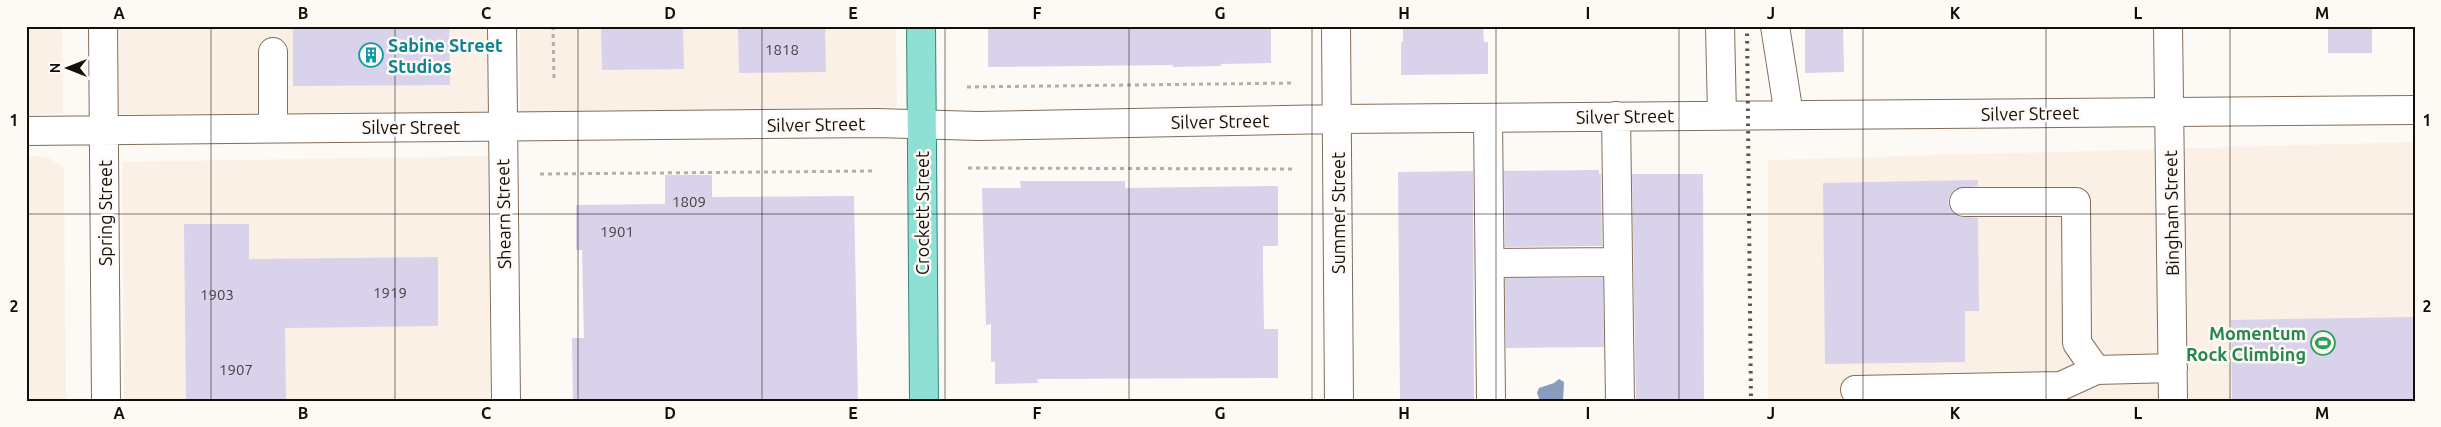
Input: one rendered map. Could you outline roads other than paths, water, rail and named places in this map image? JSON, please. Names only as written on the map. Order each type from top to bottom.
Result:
[{"type":"main road","name":"Crockett Street","points":[[921,26],[924,401]]},
{"type":"street","name":"Spring Street","points":[[103,26],[106,401]]},
{"type":"street","name":"Shearn Street","points":[[502,26],[506,401]]},
{"type":"street","name":"Summer Street","points":[[1336,26],[1339,401]]},
{"type":"street","points":[[1720,26],[1722,115]]},
{"type":"street","points":[[1775,26],[1789,115]]},
{"type":"street","name":"Bingham Street","points":[[2168,26],[2173,401]]},
{"type":"street","points":[[273,52],[273,128]]},
{"type":"street","name":"Silver Street","points":[[26,130],[922,123],[978,126],[1337,119],[2415,110]]},
{"type":"street","points":[[1616,116],[1620,401]]},
{"type":"street","points":[[1488,118],[1491,401]]},
{"type":"street","points":[[1964,202],[2076,202],[2077,343],[2096,370]]},
{"type":"street","points":[[1490,263],[1618,262]]},
{"type":"street","points":[[1855,390],[2061,386],[2096,370],[2173,368]]},
{"type":"water","points":[[1559,379],[1564,382],[1563,401],[1540,401],[1537,393],[1539,388],[1554,383]]},
{"type":"railway","points":[[1747,26],[1751,401]]},
{"type":"place","name":"Sabine Street Studios","points":[[371,55]]},
{"type":"place","name":"Momentum Rock Climbing","points":[[2323,343]]}]
